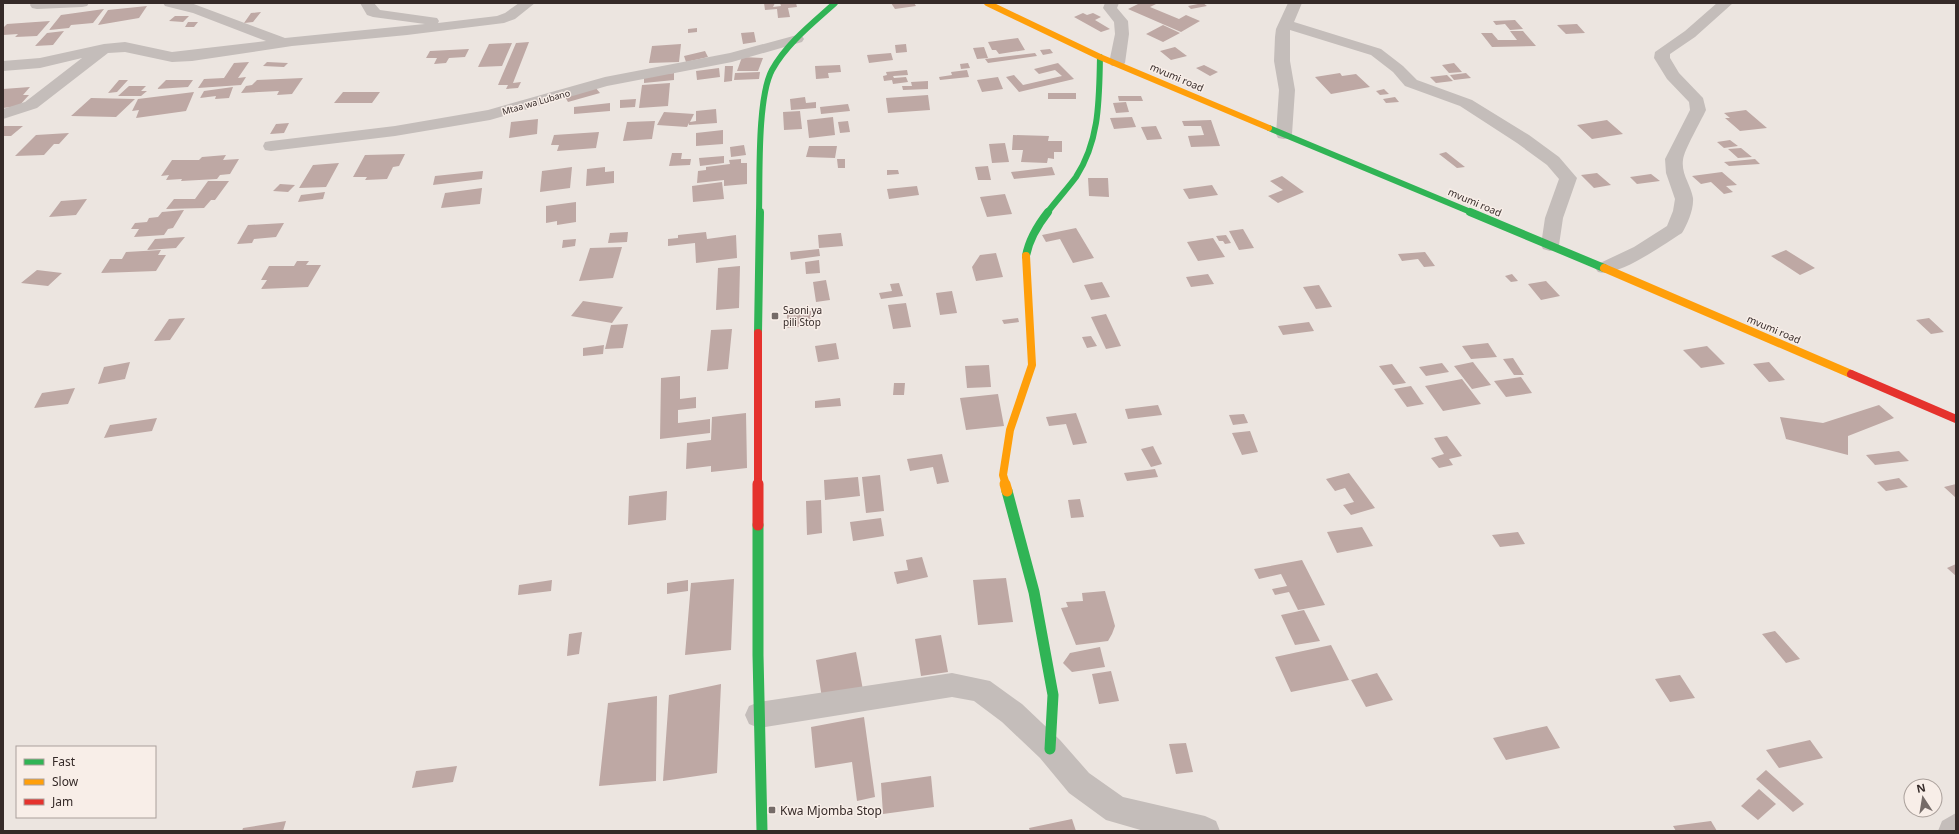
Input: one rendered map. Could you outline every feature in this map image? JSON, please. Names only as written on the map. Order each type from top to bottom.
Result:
[{"type":"street","points":[[37,5],[82,3]]},
{"type":"street","points":[[170,3],[199,9],[250,32],[292,42]]},
{"type":"street","points":[[367,3],[372,12],[378,14],[417,18],[451,26]]},
{"type":"street","points":[[3,66],[40,63],[104,49],[134,48],[172,58],[292,42],[451,26],[506,18],[528,3]]},
{"type":"street","points":[[762,831],[759,715],[758,252],[763,107],[771,74],[779,60],[797,39],[835,3]]},
{"type":"street","name":"mvumi road","points":[[987,3],[1100,57],[1605,268],[1956,419]]},
{"type":"street","points":[[1112,3],[1110,8],[1121,21],[1122,34],[1117,63]]},
{"type":"street","points":[[1284,134],[1287,90],[1282,48],[1285,24],[1295,3]]},
{"type":"street","points":[[1605,268],[1640,251],[1675,229],[1682,211],[1684,199],[1675,173],[1674,160],[1698,110],[1697,101],[1673,76],[1662,58],[1663,52],[1690,34],[1726,3]]},
{"type":"street","points":[[1285,24],[1376,52],[1398,69],[1411,83],[1466,103],[1553,161],[1568,178],[1551,221],[1550,245]]},
{"type":"street","name":"Mtaa wa Lubano","points":[[271,146],[402,130],[490,115],[605,82],[732,56],[797,39]]},
{"type":"street","points":[[3,114],[31,106],[104,49]]},
{"type":"street","points":[[1050,749],[1053,695],[1034,592],[1003,475],[1010,430],[1032,365],[1026,251],[1035,228],[1056,204],[1081,166],[1098,121],[1100,57]]},
{"type":"street","points":[[759,715],[952,685],[980,690],[1012,713],[1050,749],[1079,783],[1116,810],[1205,831]]},
{"type":"street","points":[[1953,831],[1956,828]]},
{"type":"building","points":[[764,3],[775,3],[773,7],[781,6],[780,3],[796,3],[797,7],[788,8],[790,17],[778,18],[777,9],[765,10]]},
{"type":"building","points":[[891,3],[914,3],[916,6],[895,9]]},
{"type":"building","points":[[1140,3],[1158,3],[1150,7],[1179,19],[1186,15],[1200,21],[1181,32],[1128,9]]},
{"type":"building","points":[[1203,3],[1207,6],[1191,9],[1188,6]]},
{"type":"building","points":[[147,6],[139,18],[98,25],[108,10]]},
{"type":"building","points":[[104,9],[93,23],[71,25],[69,28],[49,30],[61,15]]},
{"type":"building","points":[[261,12],[253,22],[244,23],[251,13]]},
{"type":"building","points":[[1083,13],[1087,15],[1093,13],[1101,17],[1095,20],[1110,29],[1101,32],[1074,17]]},
{"type":"building","points":[[175,16],[189,16],[183,22],[169,21]]},
{"type":"building","points":[[1515,20],[1523,29],[1510,30],[1505,24],[1496,25],[1493,21]]},
{"type":"building","points":[[50,21],[37,36],[15,37],[18,34],[3,35],[3,28],[7,24]]},
{"type":"building","points":[[188,22],[198,22],[194,27],[185,27]]},
{"type":"building","points":[[1577,24],[1585,33],[1566,34],[1557,25]]},
{"type":"building","points":[[1163,25],[1180,33],[1163,42],[1146,34]]},
{"type":"building","points":[[697,28],[697,32],[688,33],[688,29]]},
{"type":"building","points":[[64,31],[53,45],[35,46],[47,33]]},
{"type":"building","points":[[1510,31],[1523,31],[1536,46],[1492,47],[1481,33],[1492,33],[1498,40],[1517,40]]},
{"type":"building","points":[[754,32],[756,42],[743,44],[741,33]]},
{"type":"building","points":[[1018,38],[1025,50],[999,54],[996,50],[992,50],[988,42]]},
{"type":"building","points":[[529,42],[513,83],[521,82],[518,88],[506,89],[508,85],[498,85],[516,43]]},
{"type":"building","points":[[512,43],[502,66],[478,67],[489,44]]},
{"type":"building","points":[[681,44],[679,62],[649,63],[652,46]]},
{"type":"building","points":[[906,44],[907,52],[896,53],[895,45]]},
{"type":"building","points":[[984,47],[988,58],[977,59],[973,48]]},
{"type":"building","points":[[1175,47],[1187,56],[1171,60],[1160,51]]},
{"type":"building","points":[[469,49],[465,57],[449,58],[446,63],[434,64],[437,58],[426,58],[430,51]]},
{"type":"building","points":[[1050,49],[1053,53],[1043,55],[1040,50]]},
{"type":"building","points":[[705,51],[708,57],[686,62],[684,56]]},
{"type":"building","points":[[891,53],[893,60],[869,63],[867,55]]},
{"type":"building","points":[[1035,53],[1037,56],[988,63],[985,59]]},
{"type":"building","points":[[742,57],[763,58],[758,71],[737,71]]},
{"type":"building","points":[[249,62],[238,78],[246,77],[241,85],[198,88],[204,79],[224,78],[234,63]]},
{"type":"building","points":[[267,62],[288,63],[284,67],[263,66]]},
{"type":"building","points":[[968,63],[970,68],[961,69],[960,64]]},
{"type":"building","points":[[1058,63],[1074,79],[1019,92],[1006,77],[1014,75],[1023,85],[1062,76],[1055,70],[1039,74],[1034,69]]},
{"type":"building","points":[[1454,63],[1462,72],[1449,73],[1442,65]]},
{"type":"building","points":[[840,65],[841,72],[828,73],[829,78],[816,79],[815,66]]},
{"type":"building","points":[[1204,65],[1218,72],[1210,76],[1196,68]]},
{"type":"building","points":[[725,66],[733,66],[732,81],[724,82]]},
{"type":"building","points":[[719,68],[720,77],[697,80],[696,71]]},
{"type":"building","points":[[907,70],[908,75],[893,76],[894,78],[906,77],[908,82],[893,84],[892,80],[884,81],[883,76],[887,75],[886,72]]},
{"type":"building","points":[[967,70],[969,77],[940,80],[939,77],[952,75],[951,72]]},
{"type":"building","points":[[760,72],[759,79],[734,80],[735,73]]},
{"type":"building","points":[[674,73],[674,80],[644,83],[644,76]]},
{"type":"building","points":[[1340,73],[1342,76],[1356,74],[1370,87],[1331,94],[1315,77]]},
{"type":"building","points":[[1466,73],[1471,78],[1454,80],[1450,75]]},
{"type":"building","points":[[1447,75],[1453,81],[1436,83],[1430,77]]},
{"type":"building","points":[[998,77],[1003,89],[982,92],[977,80]]},
{"type":"building","points":[[303,78],[292,94],[277,95],[279,91],[241,93],[246,86],[252,85],[257,80]]},
{"type":"building","points":[[119,80],[128,80],[117,92],[108,93]]},
{"type":"building","points":[[166,80],[193,80],[188,87],[157,89]]},
{"type":"building","points":[[928,81],[928,89],[903,90],[902,86],[912,86],[911,82]]},
{"type":"building","points":[[670,83],[668,106],[639,108],[642,85]]},
{"type":"building","points":[[129,86],[146,86],[141,91],[147,91],[141,96],[118,96]]},
{"type":"building","points":[[30,87],[23,95],[29,95],[19,106],[3,108],[3,89]]},
{"type":"building","points":[[233,87],[229,98],[215,99],[216,96],[200,98],[204,91]]},
{"type":"building","points":[[595,87],[600,93],[568,102],[564,95]]},
{"type":"building","points":[[1384,89],[1389,94],[1380,95],[1376,91]]},
{"type":"building","points":[[194,92],[186,111],[136,118],[139,110],[132,111],[138,99]]},
{"type":"building","points":[[343,92],[380,92],[372,103],[334,103]]},
{"type":"building","points":[[1048,93],[1076,93],[1076,99],[1048,99]]},
{"type":"building","points":[[928,95],[930,110],[888,113],[886,98]]},
{"type":"building","points":[[1118,96],[1141,96],[1143,101],[1119,101]]},
{"type":"building","points":[[805,97],[806,103],[816,102],[816,108],[791,110],[790,99]]},
{"type":"building","points":[[1395,97],[1399,102],[1386,103],[1383,99]]},
{"type":"building","points":[[91,98],[135,99],[116,117],[71,116]]},
{"type":"building","points":[[636,99],[635,107],[620,108],[620,100]]},
{"type":"building","points":[[1126,102],[1129,112],[1116,113],[1113,103]]},
{"type":"building","points":[[610,103],[610,111],[574,114],[574,107]]},
{"type":"building","points":[[848,104],[850,111],[821,114],[820,107]]},
{"type":"building","points":[[716,109],[717,123],[689,125],[689,123],[687,127],[657,125],[664,112],[694,114],[690,122],[696,121],[696,111]]},
{"type":"building","points":[[1746,110],[1767,128],[1740,131],[1725,118],[1730,118],[1724,113]]},
{"type":"building","points":[[800,111],[802,129],[784,130],[783,112]]},
{"type":"building","points":[[833,117],[835,135],[809,138],[807,120]]},
{"type":"building","points":[[1132,117],[1136,127],[1114,129],[1110,118]]},
{"type":"building","points":[[538,119],[537,134],[509,138],[511,122]]},
{"type":"building","points":[[1211,120],[1220,146],[1191,147],[1188,136],[1204,135],[1201,126],[1184,126],[1182,121]]},
{"type":"building","points":[[1607,120],[1623,134],[1592,139],[1577,125]]},
{"type":"building","points":[[655,121],[652,139],[623,141],[627,122]]},
{"type":"building","points":[[848,121],[850,132],[840,133],[838,122]]},
{"type":"building","points":[[289,123],[284,133],[270,134],[276,124]]},
{"type":"building","points":[[3,126],[23,126],[11,136],[3,136]]},
{"type":"building","points":[[1156,126],[1162,139],[1147,140],[1141,127]]},
{"type":"building","points":[[723,130],[723,144],[696,146],[696,133]]},
{"type":"building","points":[[599,132],[596,148],[557,151],[559,145],[551,145],[554,135]]},
{"type":"building","points":[[69,133],[59,144],[54,144],[44,155],[15,156],[36,135]]},
{"type":"building","points":[[1013,135],[1049,136],[1048,141],[1062,141],[1062,152],[1054,152],[1054,159],[1048,158],[1047,163],[1021,162],[1023,150],[1012,150]]},
{"type":"building","points":[[1730,140],[1738,146],[1724,148],[1717,142]]},
{"type":"building","points":[[1005,143],[1009,162],[992,163],[989,144]]},
{"type":"building","points":[[744,145],[746,155],[731,157],[730,147]]},
{"type":"building","points":[[809,146],[837,146],[835,158],[806,157]]},
{"type":"building","points":[[1741,148],[1752,157],[1738,158],[1728,149]]},
{"type":"building","points":[[1446,152],[1465,167],[1457,168],[1439,154]]},
{"type":"building","points":[[672,153],[682,153],[681,159],[691,159],[690,165],[669,166]]},
{"type":"building","points":[[405,154],[399,166],[393,167],[387,179],[365,180],[367,177],[353,177],[365,155]]},
{"type":"building","points":[[226,155],[223,160],[239,159],[230,174],[220,175],[217,179],[181,181],[182,179],[166,180],[169,175],[161,176],[172,160],[199,160],[202,157]]},
{"type":"building","points":[[724,156],[724,163],[700,166],[699,158]]},
{"type":"building","points":[[741,159],[741,163],[747,163],[747,184],[724,186],[724,180],[697,183],[698,171],[706,170],[706,167],[730,164],[729,160]]},
{"type":"building","points":[[837,159],[845,159],[845,168],[838,168]]},
{"type":"building","points":[[1755,159],[1760,164],[1729,166],[1724,162]]},
{"type":"building","points":[[339,163],[326,187],[299,188],[313,165]]},
{"type":"building","points":[[988,166],[991,180],[978,180],[975,167]]},
{"type":"building","points":[[572,167],[570,188],[540,192],[542,171]]},
{"type":"building","points":[[605,167],[605,172],[614,171],[614,183],[586,186],[587,169]]},
{"type":"building","points":[[1052,167],[1055,175],[1014,179],[1011,172]]},
{"type":"building","points":[[887,170],[898,170],[899,174],[887,175]]},
{"type":"building","points":[[483,171],[482,179],[433,185],[435,176]]},
{"type":"building","points":[[1722,172],[1737,185],[1726,186],[1733,192],[1724,194],[1711,182],[1701,184],[1692,176]]},
{"type":"building","points":[[1597,173],[1611,185],[1594,188],[1581,175]]},
{"type":"building","points":[[1651,174],[1660,181],[1637,184],[1630,177]]},
{"type":"building","points":[[1282,176],[1304,192],[1278,203],[1268,196],[1283,190],[1270,181]]},
{"type":"building","points":[[1088,178],[1108,178],[1109,197],[1089,196]]},
{"type":"building","points":[[208,181],[229,181],[215,200],[211,200],[204,208],[166,209],[174,199],[195,199]]},
{"type":"building","points":[[722,182],[724,199],[693,202],[692,186]]},
{"type":"building","points":[[280,184],[295,185],[288,192],[273,191]]},
{"type":"building","points":[[1212,185],[1218,195],[1189,199],[1183,189]]},
{"type":"building","points":[[917,186],[919,195],[889,199],[887,189]]},
{"type":"building","points":[[482,188],[480,204],[441,208],[445,193]]},
{"type":"building","points":[[325,192],[323,199],[298,202],[301,195]]},
{"type":"building","points":[[1005,194],[1012,214],[987,217],[980,197]]},
{"type":"building","points":[[87,199],[76,215],[49,217],[61,201]]},
{"type":"building","points":[[576,202],[576,222],[557,225],[557,221],[546,223],[546,206]]},
{"type":"building","points":[[184,210],[173,228],[168,229],[164,235],[134,237],[139,229],[131,229],[135,223],[147,222],[149,218],[158,217],[162,212]]},
{"type":"building","points":[[284,223],[276,237],[254,239],[252,243],[237,244],[248,225]]},
{"type":"building","points":[[1076,228],[1094,258],[1073,263],[1060,239],[1046,242],[1042,235]]},
{"type":"building","points":[[1243,229],[1254,248],[1239,250],[1229,231]]},
{"type":"building","points":[[628,232],[627,242],[608,243],[610,233]]},
{"type":"building","points":[[706,232],[707,239],[736,235],[737,258],[696,263],[695,243],[668,246],[668,239],[678,238],[678,235]]},
{"type":"building","points":[[841,233],[843,246],[819,248],[818,235]]},
{"type":"building","points":[[1226,235],[1231,243],[1225,244],[1223,241],[1219,241],[1216,236]]},
{"type":"building","points":[[185,237],[176,248],[147,250],[155,239]]},
{"type":"building","points":[[1213,238],[1225,257],[1198,261],[1187,242]]},
{"type":"building","points":[[576,239],[575,246],[562,248],[563,240]]},
{"type":"building","points":[[622,247],[613,278],[579,281],[590,248]]},
{"type":"building","points":[[819,249],[820,256],[791,260],[790,252]]},
{"type":"building","points":[[161,250],[158,255],[166,255],[156,271],[101,273],[110,259],[122,259],[126,252]]},
{"type":"building","points":[[1786,250],[1815,268],[1800,275],[1771,256]]},
{"type":"building","points":[[1425,252],[1435,266],[1424,267],[1418,259],[1402,261],[1398,254]]},
{"type":"building","points":[[996,253],[1003,277],[976,281],[972,267],[980,255]]},
{"type":"building","points":[[819,260],[820,273],[806,274],[805,262]]},
{"type":"building","points":[[297,261],[309,261],[306,265],[321,265],[308,287],[261,289],[267,280],[261,280],[269,266],[294,266]]},
{"type":"building","points":[[740,266],[739,308],[716,310],[718,268]]},
{"type":"building","points":[[37,270],[62,273],[48,286],[21,283]]},
{"type":"building","points":[[1208,274],[1214,284],[1191,287],[1186,277]]},
{"type":"building","points":[[1512,274],[1518,281],[1511,282],[1505,276]]},
{"type":"building","points":[[826,280],[830,300],[816,302],[813,282]]},
{"type":"building","points":[[1546,281],[1560,296],[1541,300],[1528,284]]},
{"type":"building","points":[[1102,282],[1110,297],[1091,300],[1084,285]]},
{"type":"building","points":[[899,283],[903,296],[881,299],[879,293],[892,291],[890,284]]},
{"type":"building","points":[[1319,285],[1332,307],[1316,309],[1303,287]]},
{"type":"building","points":[[952,291],[957,313],[940,315],[936,293]]},
{"type":"building","points":[[583,301],[623,307],[612,323],[571,316]]},
{"type":"building","points":[[906,303],[911,327],[893,329],[888,305]]},
{"type":"building","points":[[811,311],[811,326],[787,328],[787,313]]},
{"type":"building","points":[[1106,314],[1121,346],[1106,349],[1091,317]]},
{"type":"building","points":[[185,318],[170,340],[154,341],[169,319]]},
{"type":"building","points":[[1018,318],[1019,322],[1004,324],[1002,320]]},
{"type":"building","points":[[1929,318],[1944,332],[1931,334],[1916,320]]},
{"type":"building","points":[[1309,322],[1314,331],[1283,335],[1278,326]]},
{"type":"building","points":[[628,324],[623,348],[605,349],[611,325]]},
{"type":"building","points":[[732,329],[728,369],[707,371],[711,330]]},
{"type":"building","points":[[1091,336],[1097,346],[1087,348],[1082,337]]},
{"type":"building","points":[[836,343],[839,359],[818,362],[815,346]]},
{"type":"building","points":[[1488,343],[1497,357],[1471,359],[1462,346]]},
{"type":"building","points":[[604,345],[603,354],[583,356],[583,348]]},
{"type":"building","points":[[1707,346],[1725,364],[1701,368],[1683,350]]},
{"type":"building","points":[[1513,358],[1524,375],[1514,375],[1503,359]]},
{"type":"building","points":[[130,362],[125,379],[98,384],[104,367]]},
{"type":"building","points":[[1473,362],[1491,385],[1472,389],[1454,366]]},
{"type":"building","points":[[1769,362],[1785,380],[1769,382],[1753,364]]},
{"type":"building","points":[[1442,363],[1449,372],[1426,376],[1419,367]]},
{"type":"building","points":[[1392,364],[1406,383],[1393,385],[1379,366]]},
{"type":"building","points":[[989,365],[991,387],[967,388],[965,366]]},
{"type":"building","points":[[680,376],[680,399],[696,397],[696,408],[678,410],[678,423],[710,419],[710,433],[660,439],[661,378]]},
{"type":"building","points":[[1521,377],[1532,393],[1506,397],[1494,381]]},
{"type":"building","points":[[1462,379],[1481,404],[1443,411],[1425,386]]},
{"type":"building","points":[[894,383],[905,383],[904,395],[893,395]]},
{"type":"building","points":[[1411,386],[1424,404],[1407,407],[1394,389]]},
{"type":"building","points":[[75,388],[68,404],[34,408],[42,393]]},
{"type":"building","points":[[998,394],[1004,426],[966,430],[960,398]]},
{"type":"building","points":[[840,398],[841,406],[815,408],[815,401]]},
{"type":"building","points":[[1158,405],[1162,415],[1128,419],[1125,409]]},
{"type":"building","points":[[1879,405],[1894,418],[1848,436],[1848,455],[1786,439],[1780,417],[1823,423]]},
{"type":"building","points":[[746,413],[747,468],[711,472],[711,466],[686,469],[687,443],[711,440],[712,417]]},
{"type":"building","points":[[1076,413],[1087,443],[1073,445],[1066,424],[1049,426],[1046,417]]},
{"type":"building","points":[[1244,414],[1248,423],[1233,425],[1229,415]]},
{"type":"building","points":[[157,418],[152,431],[104,438],[110,425]]},
{"type":"building","points":[[1250,431],[1258,452],[1242,455],[1232,433]]},
{"type":"building","points":[[1447,436],[1462,456],[1449,459],[1453,465],[1439,468],[1431,458],[1444,454],[1434,438]]},
{"type":"building","points":[[1153,446],[1162,464],[1151,467],[1141,449]]},
{"type":"building","points":[[1899,451],[1909,461],[1875,465],[1866,455]]},
{"type":"building","points":[[942,454],[949,482],[937,484],[933,467],[910,471],[907,459]]},
{"type":"building","points":[[1155,469],[1158,477],[1127,481],[1124,473]]},
{"type":"building","points":[[1349,473],[1375,508],[1351,515],[1343,505],[1354,502],[1345,488],[1335,491],[1326,479]]},
{"type":"building","points":[[880,475],[884,511],[866,513],[862,477]]},
{"type":"building","points":[[858,477],[860,496],[825,500],[824,480]]},
{"type":"building","points":[[1899,478],[1908,487],[1886,491],[1877,482]]},
{"type":"building","points":[[1956,484],[1956,498],[1944,487]]},
{"type":"building","points":[[667,491],[666,520],[628,525],[629,496]]},
{"type":"building","points":[[1080,499],[1084,517],[1071,518],[1068,500]]},
{"type":"building","points":[[821,500],[822,533],[807,535],[806,501]]},
{"type":"building","points":[[881,518],[884,536],[853,541],[850,522]]},
{"type":"building","points":[[1362,527],[1373,546],[1337,553],[1327,532]]},
{"type":"building","points":[[1518,532],[1525,544],[1500,547],[1492,535]]},
{"type":"building","points":[[922,557],[928,577],[897,584],[894,572],[908,570],[906,560]]},
{"type":"building","points":[[1302,560],[1325,605],[1298,610],[1289,592],[1275,595],[1272,589],[1287,586],[1281,574],[1259,579],[1254,569]]},
{"type":"building","points":[[1956,564],[1956,576],[1947,568]]},
{"type":"building","points":[[1006,578],[1013,622],[978,625],[973,580]]},
{"type":"building","points":[[734,579],[731,650],[685,655],[691,583]]},
{"type":"building","points":[[552,580],[551,591],[518,595],[519,585]]},
{"type":"building","points":[[688,580],[688,591],[667,594],[667,583]]},
{"type":"building","points":[[1105,591],[1115,626],[1112,634],[1108,641],[1076,645],[1061,608],[1068,607],[1066,602],[1083,601],[1082,593]]},
{"type":"building","points":[[1304,610],[1320,641],[1295,645],[1281,615]]},
{"type":"building","points":[[1775,631],[1800,659],[1786,663],[1762,634]]},
{"type":"building","points":[[582,632],[579,654],[567,656],[569,634]]},
{"type":"building","points":[[941,635],[948,672],[921,676],[915,639]]},
{"type":"building","points":[[1331,645],[1349,680],[1291,692],[1275,657]]},
{"type":"building","points":[[1100,647],[1105,667],[1072,672],[1063,663],[1070,653]]},
{"type":"building","points":[[856,652],[863,690],[822,698],[816,660]]},
{"type":"building","points":[[1111,671],[1119,701],[1099,704],[1092,674]]},
{"type":"building","points":[[1377,673],[1393,700],[1366,707],[1351,680]]},
{"type":"building","points":[[1680,675],[1695,698],[1670,702],[1655,679]]},
{"type":"building","points":[[721,684],[717,773],[663,781],[669,695]]},
{"type":"building","points":[[657,696],[656,781],[599,786],[608,703]]},
{"type":"building","points":[[864,717],[875,797],[857,801],[852,762],[815,768],[811,727]]},
{"type":"building","points":[[1547,726],[1560,748],[1506,760],[1493,738]]},
{"type":"building","points":[[1810,740],[1823,758],[1779,768],[1766,750]]},
{"type":"building","points":[[1186,743],[1193,772],[1176,774],[1169,744]]},
{"type":"building","points":[[457,766],[453,782],[412,788],[416,771]]},
{"type":"building","points":[[1766,770],[1804,804],[1793,812],[1756,779]]},
{"type":"building","points":[[931,776],[934,807],[883,814],[881,783]]},
{"type":"building","points":[[1759,789],[1776,804],[1758,820],[1741,806]]},
{"type":"building","points":[[1072,819],[1076,831],[1030,831],[1029,828]]},
{"type":"building","points":[[286,821],[283,831],[242,831],[243,828]]},
{"type":"building","points":[[1711,821],[1717,831],[1676,831],[1673,826]]},
{"type":"traffic: fast","points":[[758,333],[762,129],[763,105],[767,82],[776,63],[783,54],[835,3]]},
{"type":"traffic: fast","points":[[1026,256],[1028,245],[1033,233],[1076,176],[1090,144],[1096,127],[1098,115],[1100,57]]},
{"type":"traffic: fast","points":[[1269,128],[1604,268]]},
{"type":"traffic: fast","points":[[1007,491],[1034,592],[1053,695],[1050,749]]},
{"type":"traffic: fast","points":[[758,525],[758,655],[762,831]]},
{"type":"traffic: slow","points":[[987,3],[1100,57],[1269,128]]},
{"type":"traffic: slow","points":[[1007,491],[1003,475],[1010,430],[1032,365],[1026,256]]},
{"type":"traffic: slow","points":[[1604,268],[1851,374]]},
{"type":"traffic: jam","points":[[758,333],[758,525]]},
{"type":"traffic: jam","points":[[1851,374],[1956,419]]},
{"type":"place","name":"Saoni ya pili Stop","points":[[775,316]]},
{"type":"place","name":"Kwa Mjomba Stop","points":[[772,810]]}]
